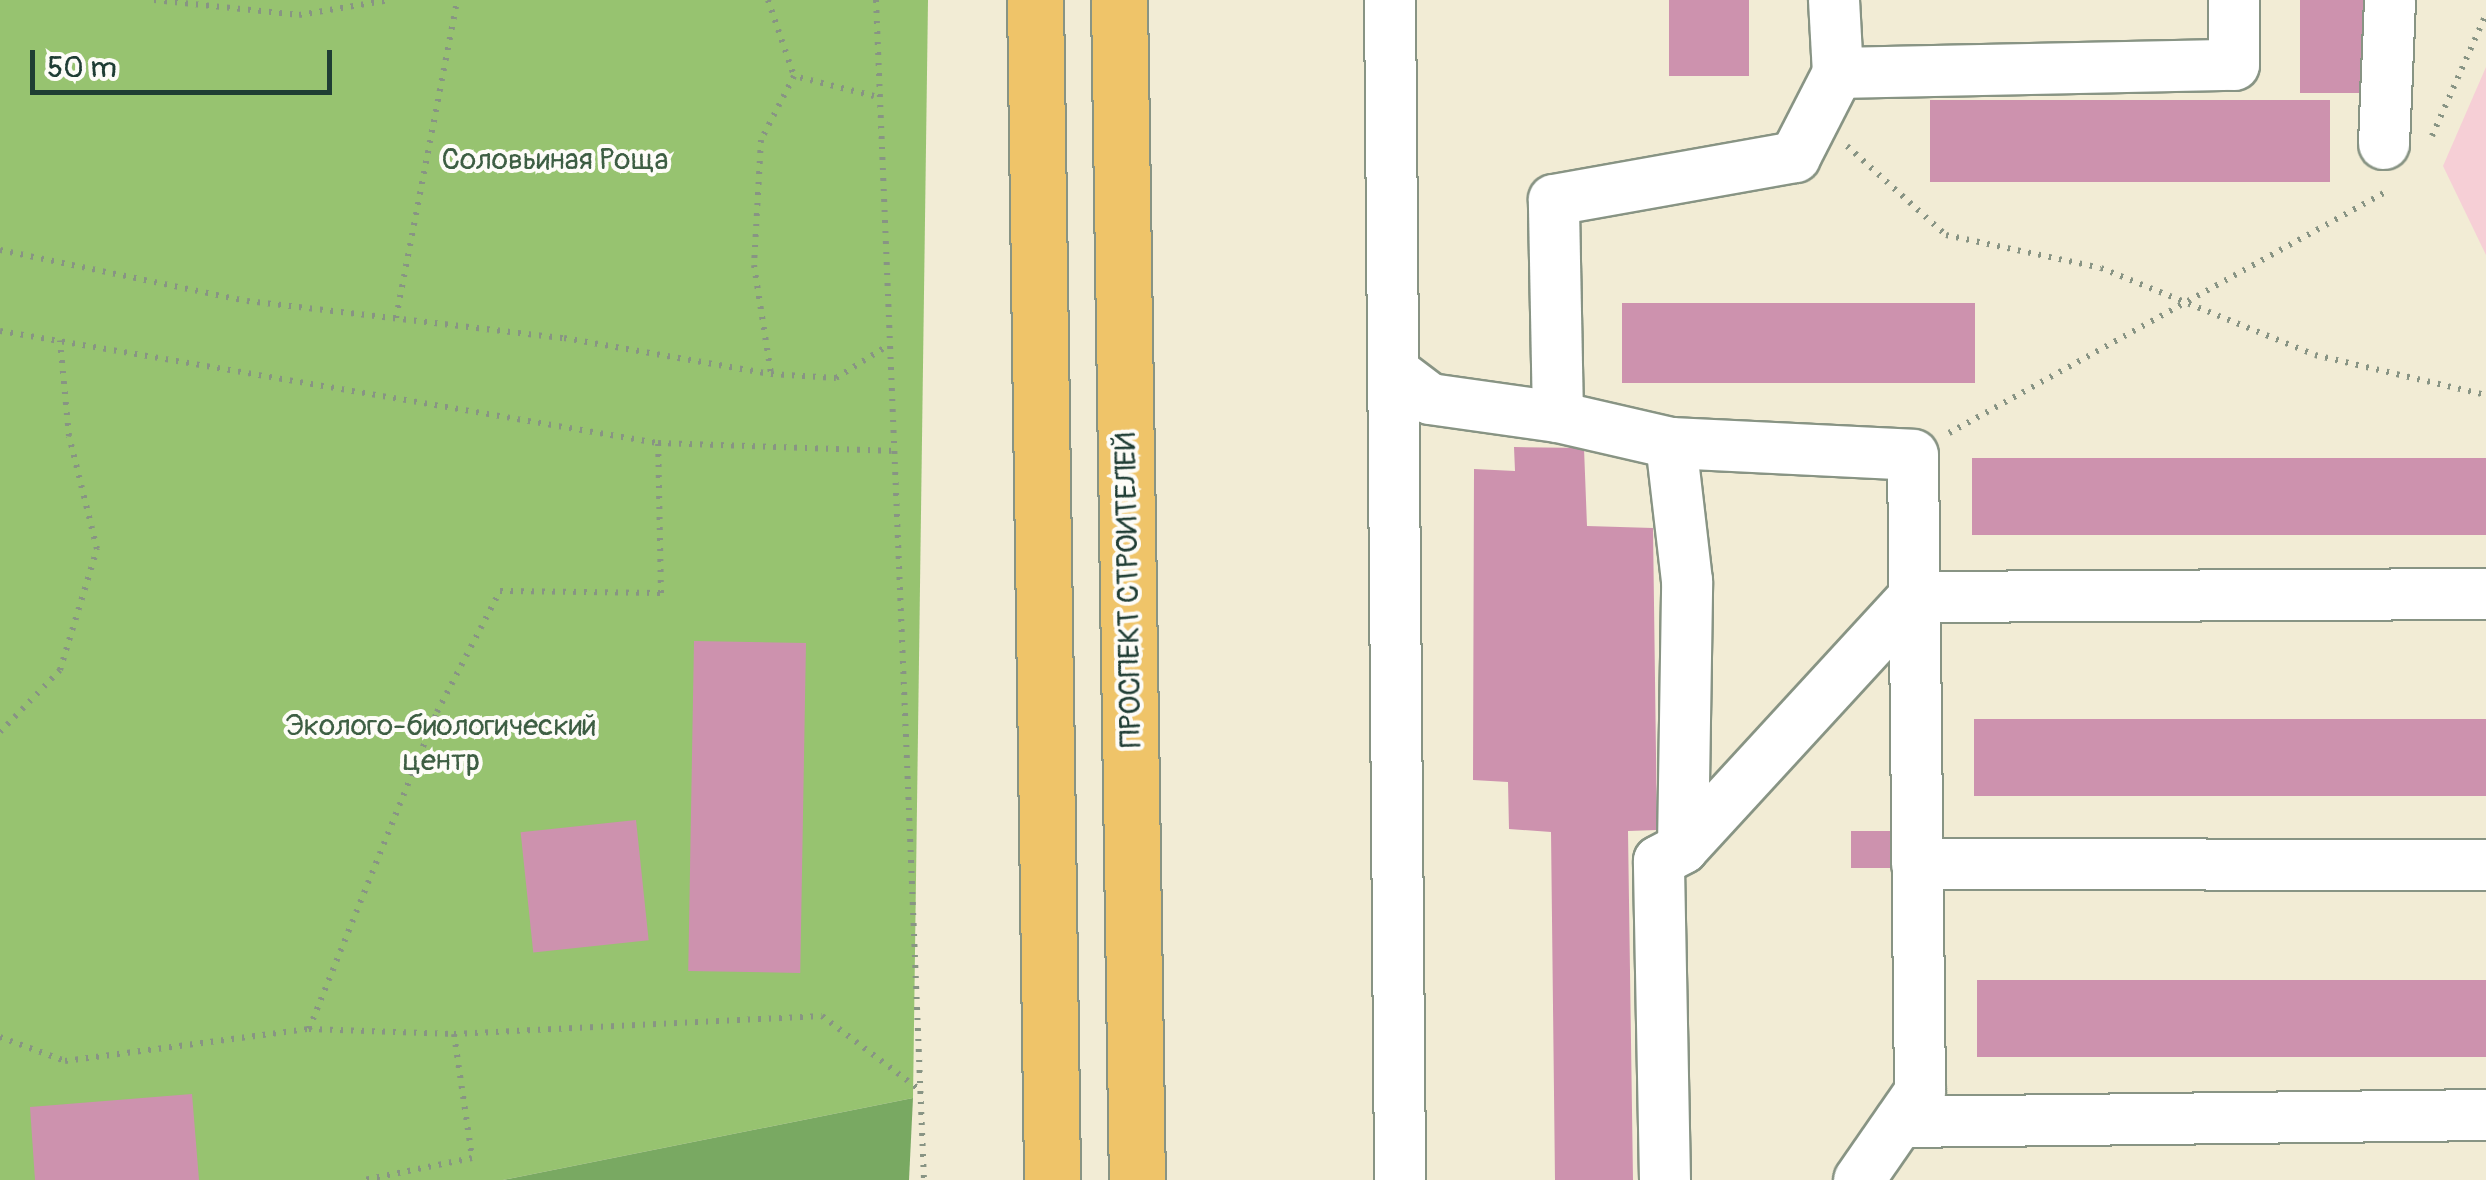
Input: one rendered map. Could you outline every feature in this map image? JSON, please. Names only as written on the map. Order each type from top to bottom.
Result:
[{"type":"main road","points":[[1034,0],[1052,1180]]},
{"type":"main road","name":"ПРОСПЕКТ СТРОИТЕЛЕЙ","points":[[1120,0],[1137,1180]]},
{"type":"street","points":[[1390,0],[1400,1180]]},
{"type":"street","points":[[1558,418],[1554,200],[1795,156],[1838,73],[1834,0]]},
{"type":"street","points":[[1838,73],[2234,64],[2234,0]]},
{"type":"street","points":[[2390,0],[2401,162]]},
{"type":"street","points":[[1393,371],[1430,399],[1558,418],[1672,443],[1913,454],[1920,1092],[1859,1180]]},
{"type":"street","points":[[1672,443],[1687,581],[1683,848]]},
{"type":"street","points":[[1665,1180],[1659,861],[1683,848],[1914,597],[2486,594]]},
{"type":"street","points":[[1917,864],[2486,866]]},
{"type":"street","points":[[1900,1122],[2486,1115]]},
{"type":"path","points":[[154,0],[299,15],[390,0]]},
{"type":"path","points":[[396,318],[457,0]]},
{"type":"path","points":[[768,0],[794,76],[760,140],[754,266],[771,374]]},
{"type":"path","points":[[876,0],[874,96],[896,451],[924,1180]]},
{"type":"path","points":[[1944,436],[2186,303],[2401,162],[2486,14]]},
{"type":"path","points":[[794,76],[874,96]]},
{"type":"path","points":[[1811,126],[1847,146],[1946,235],[2101,268],[2315,355],[2486,395]]},
{"type":"path","points":[[0,250],[248,300],[771,374],[836,378],[888,346]]},
{"type":"path","points":[[0,331],[658,443],[896,451]]},
{"type":"path","points":[[0,732],[60,670],[96,549],[69,436],[60,340]]},
{"type":"path","points":[[309,1029],[436,712],[500,592],[661,594],[658,443]]},
{"type":"path","points":[[0,1037],[65,1061],[309,1029],[454,1034],[822,1016],[920,1090]]},
{"type":"path","points":[[364,1180],[472,1158],[454,1034]]},
{"type":"shaded area","points":[[2486,67],[2486,255],[2443,166]]},
{"type":"green space","name":"Эколого-биологический центр","points":[[0,0],[928,0],[913,1098],[503,1180],[0,1180]]},
{"type":"green space","points":[[913,1098],[909,1180],[503,1180]]},
{"type":"building","points":[[1669,0],[1749,0],[1749,76],[1669,76]]},
{"type":"building","points":[[2300,0],[2375,0],[2375,93],[2300,93]]},
{"type":"building","points":[[1930,100],[2330,100],[2330,182],[1930,182]]},
{"type":"building","points":[[1622,303],[1975,303],[1975,383],[1622,383]]},
{"type":"building","points":[[1514,447],[1584,448],[1587,526],[1653,528],[1657,830],[1628,831],[1633,1180],[1555,1180],[1551,832],[1509,829],[1508,782],[1473,780],[1474,469],[1515,471]]},
{"type":"building","points":[[1972,458],[2486,458],[2486,535],[1972,535]]},
{"type":"building","points":[[694,641],[806,643],[800,973],[688,971]]},
{"type":"building","points":[[1974,719],[2486,719],[2486,796],[1974,796]]},
{"type":"building","points":[[636,820],[649,940],[533,952],[521,832]]},
{"type":"building","points":[[1851,831],[1900,831],[1900,868],[1851,868]]},
{"type":"building","points":[[1977,980],[2486,980],[2486,1057],[1977,1057]]},
{"type":"building","points":[[192,1094],[199,1180],[35,1180],[30,1107]]},
{"type":"park label","name":"Соловьиная Роща","points":[[555,160]]}]
